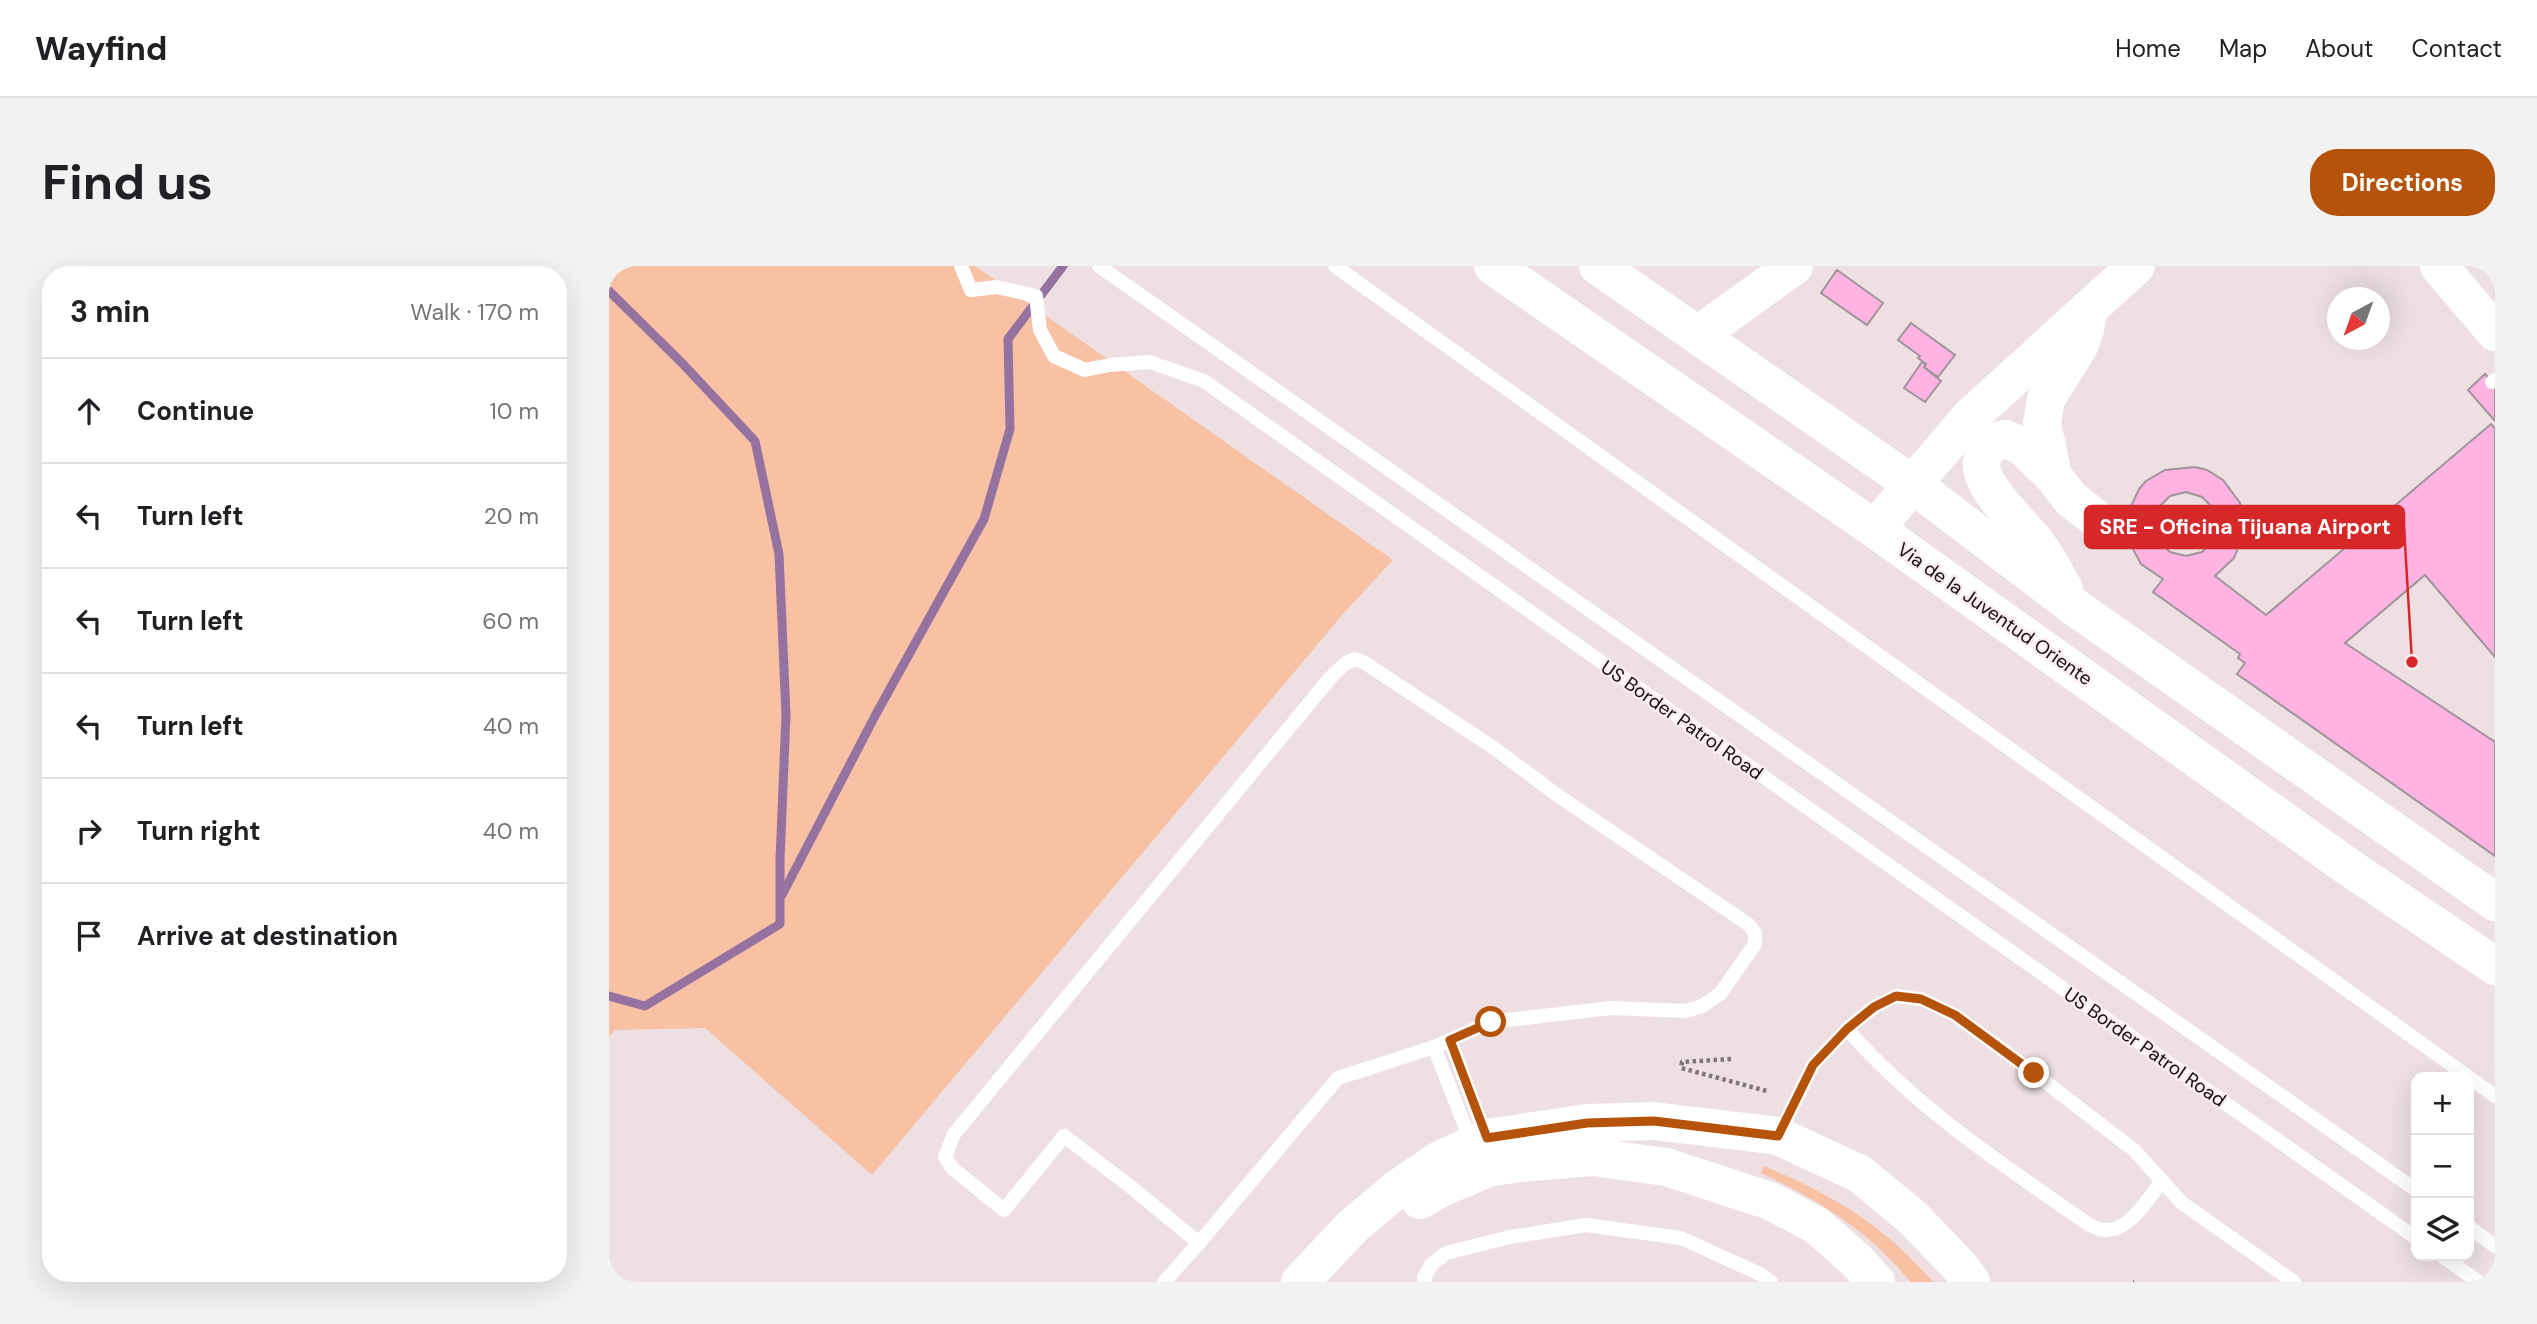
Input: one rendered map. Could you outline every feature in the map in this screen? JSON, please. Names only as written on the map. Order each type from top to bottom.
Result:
[{"type":"main road","name":"Via de la Juventud Oriente","points":[[1493,266],[1875,529],[2336,858],[2495,966]]},
{"type":"main road","points":[[1598,266],[1912,484],[2077,608],[2495,902]]},
{"type":"main road","points":[[1697,335],[1794,266]]},
{"type":"main road","points":[[1875,529],[1969,418],[2136,266]]},
{"type":"main road","points":[[2439,266],[2495,331]]},
{"type":"main road","points":[[2053,476],[2042,423],[2043,408],[2079,346],[2088,309]]},
{"type":"main road","points":[[2077,608],[2036,543],[1983,475],[1982,458],[1990,445],[2005,439],[2022,446],[2053,476],[2071,499],[2089,530]]},
{"type":"main road","points":[[1307,1273],[1353,1226],[1397,1189],[1438,1161],[1480,1142],[1587,1123],[1654,1121],[1778,1136],[1860,1174],[1912,1217],[1971,1282]]},
{"type":"main road","points":[[1307,1273],[1441,1188],[1488,1168],[1592,1157],[1666,1167],[1770,1201],[1816,1226],[1856,1260],[1876,1282]]},
{"type":"lane","name":"US Border Patrol Road","points":[[961,266],[971,290],[997,287],[1036,296],[1040,330],[1054,356],[1085,370],[1150,362],[1204,381],[2411,1234]]},
{"type":"lane","points":[[1099,266],[2411,1186]]},
{"type":"lane","points":[[1335,266],[2495,1096]]},
{"type":"lane","points":[[1164,1282],[1199,1243],[1338,1078],[1434,1047],[1491,1022],[1611,1007],[1686,1011],[1702,1006],[1720,994],[1755,944],[1755,933],[1748,924],[1365,663],[1355,659],[1346,663],[1331,677],[954,1134],[947,1148],[945,1157],[952,1168],[1004,1210],[1064,1136],[1199,1243]]},
{"type":"lane","points":[[1778,1136],[1813,1065],[1847,1029],[1874,1007],[1896,996],[1921,999],[1955,1015],[2034,1073],[2135,1151],[2182,1203],[2294,1282]]},
{"type":"lane","points":[[1847,1029],[1870,1056],[1948,1125],[2088,1224],[2104,1230],[2119,1228],[2131,1220],[2162,1181]]},
{"type":"lane","points":[[1450,1040],[1480,1142]]},
{"type":"lane","points":[[1434,1047],[1480,1142]]},
{"type":"lane","points":[[1425,1282],[1424,1277],[1432,1264],[1446,1253],[1510,1237],[1586,1225],[1681,1238],[1760,1274],[1771,1282]]},
{"type":"lane","points":[[2474,1231],[2495,1246]]},
{"type":"lane","points":[[2449,1261],[2479,1282]]},
{"type":"path","points":[[1731,1059],[1682,1062],[1681,1068],[1767,1091]]},
{"type":"shaded area","points":[[609,266],[975,266],[1393,560],[1343,614],[872,1175],[705,1028],[615,1030],[609,1036]]},
{"type":"shaded area","points":[[1764,1166],[1813,1188],[1856,1214],[1896,1244],[1933,1282],[1910,1282],[1895,1264],[1861,1233],[1803,1194],[1761,1173]]},
{"type":"building","points":[[1837,270],[1883,303],[1867,325],[1821,293]]},
{"type":"building","points":[[1911,323],[1955,355],[1938,377],[1924,367],[1926,364],[1918,358],[1920,356],[1898,340]]},
{"type":"building","points":[[1922,362],[1926,364],[1924,367],[1941,381],[1925,402],[1904,388]]},
{"type":"building","points":[[2485,374],[2495,385],[2495,421],[2468,390]]},
{"type":"building","points":[[2491,424],[2495,428],[2495,657],[2425,575],[2345,643],[2495,742],[2495,856],[2237,674],[2245,663],[2238,658],[2240,654],[2153,592],[2163,579],[2141,564],[2128,540],[2127,527],[2128,513],[2139,489],[2146,481],[2165,470],[2195,467],[2207,470],[2223,480],[2240,503],[2244,533],[2234,558],[2215,576],[2266,615]],"holes":[[[2186,492],[2202,497],[2214,509],[2218,525],[2214,540],[2202,552],[2186,556],[2170,552],[2158,540],[2153,524],[2158,508],[2170,496]]]},
{"type":"waterway","points":[[782,895],[876,714],[984,519],[1010,429],[1008,339],[1063,266]]},
{"type":"waterway","points":[[609,291],[683,364],[755,441],[779,554],[786,715],[780,924],[645,1006],[609,996]]},
{"type":"place","name":"SRE - Oficina Tijuana Airport","points":[[2412,662]]},
{"type":"route","points":[[1491,1022],[1450,1040],[1487,1138],[1587,1123],[1654,1121],[1778,1136],[1813,1065],[1847,1029],[1874,1007],[1896,996],[1921,999],[1955,1015],[2034,1073]]}]
